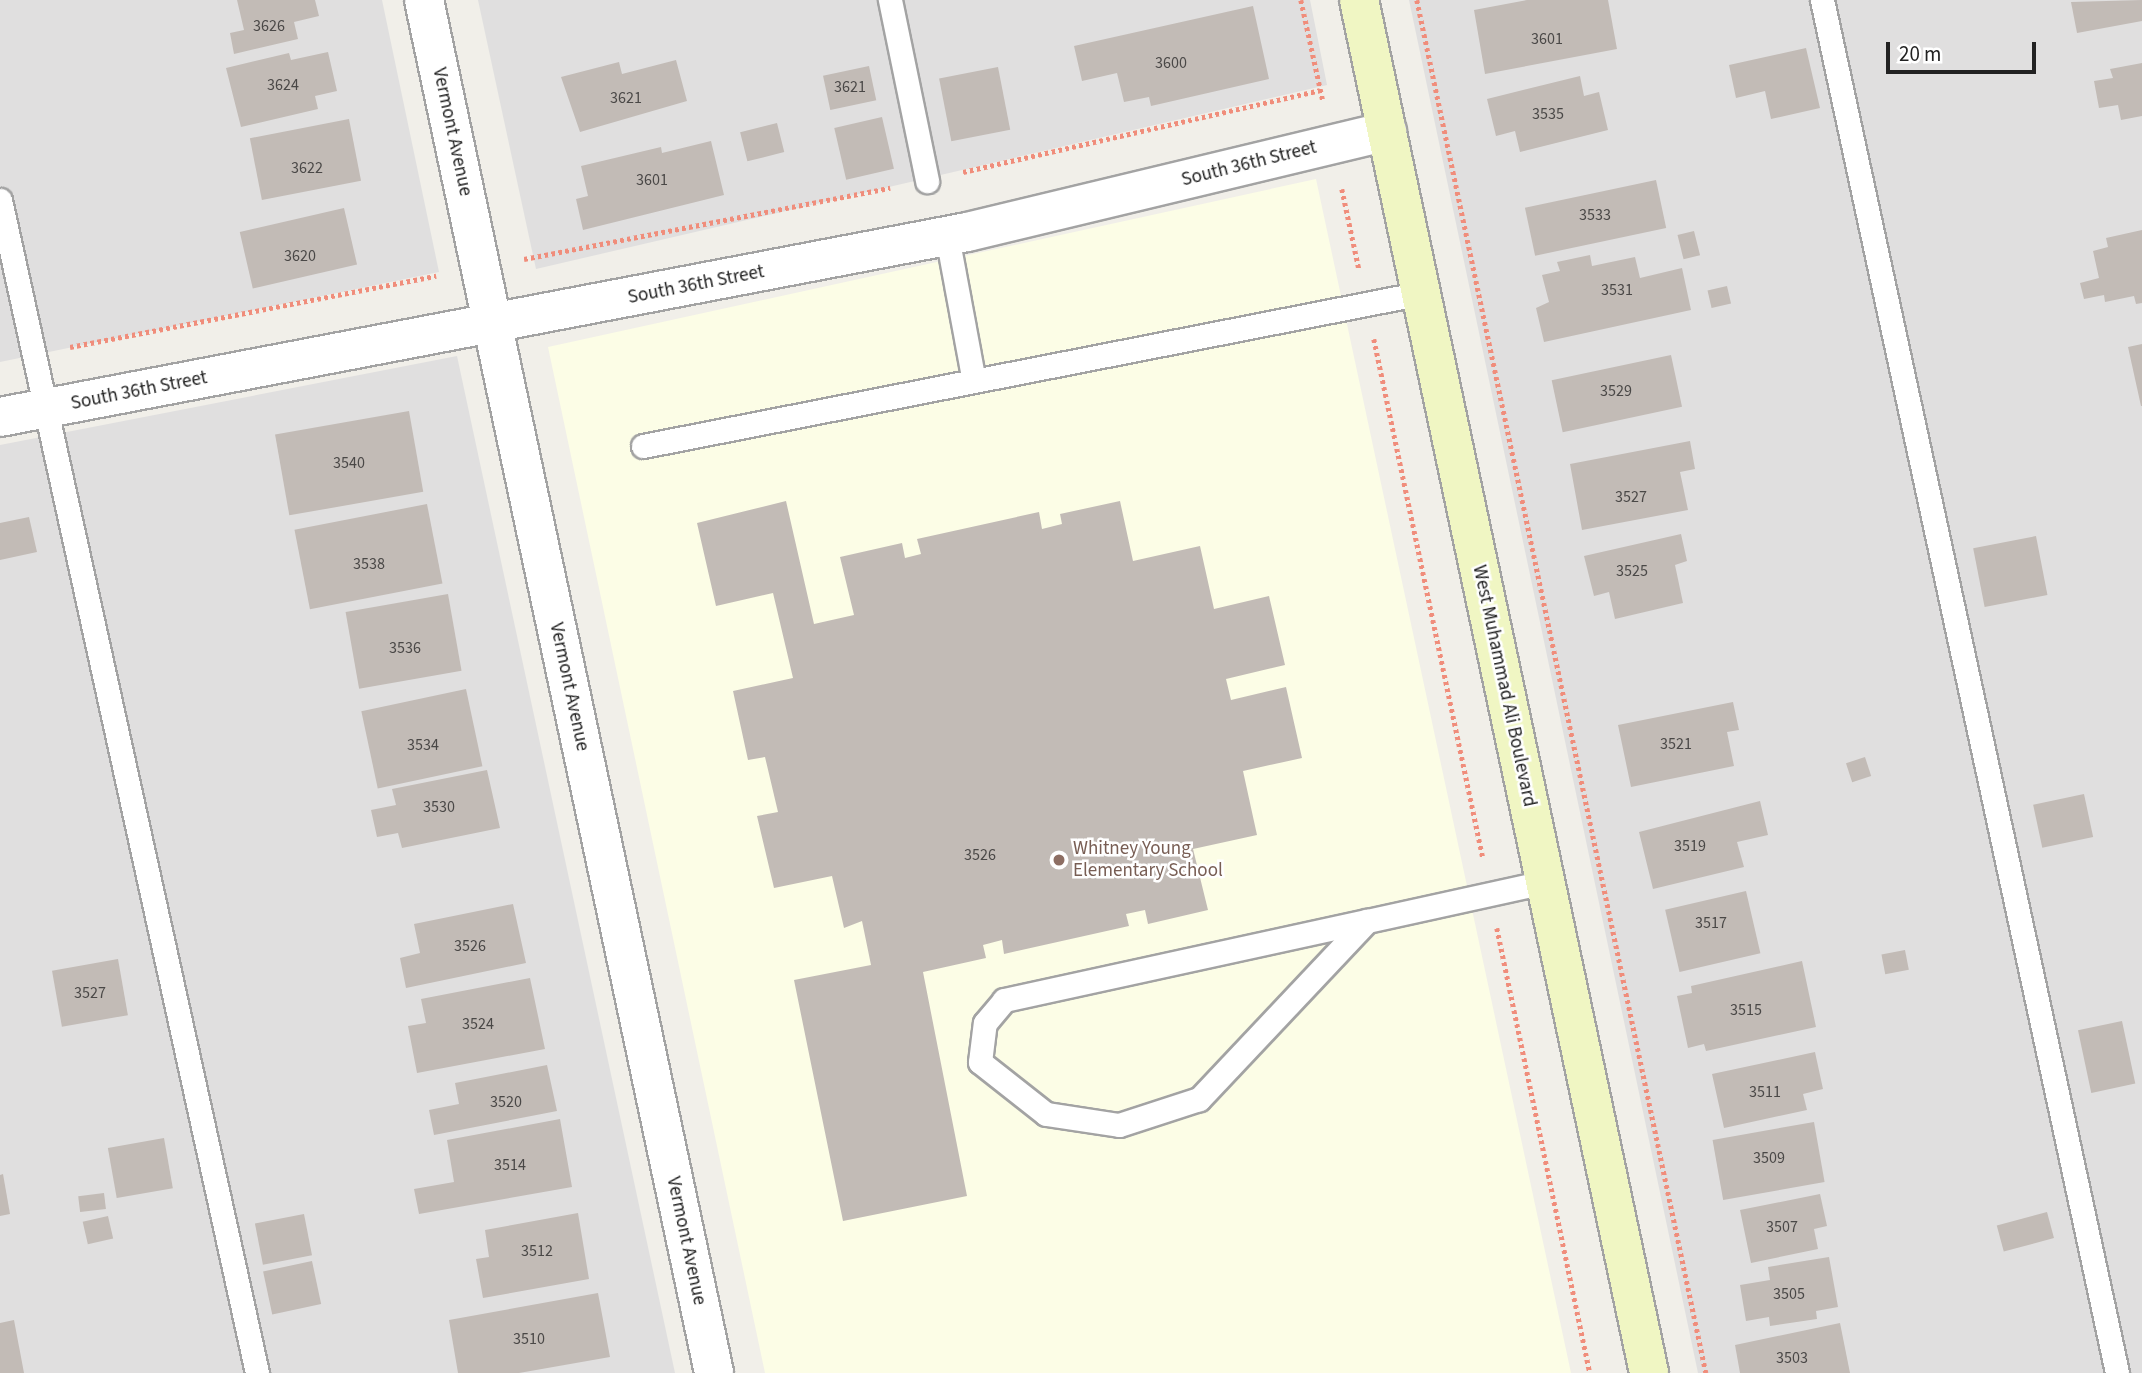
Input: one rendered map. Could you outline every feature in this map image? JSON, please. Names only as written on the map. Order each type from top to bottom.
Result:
[{"type":"street","name":"Vermont Avenue","points":[[424,0],[714,1373]]},
{"type":"street","name":"West Muhammad Ali Boulevard","points":[[1359,0],[1649,1373]]},
{"type":"street","name":"South 36th Street","points":[[0,417],[947,236],[1387,131]]},
{"type":"lane","points":[[890,0],[927,181]]},
{"type":"lane","points":[[1822,0],[2117,1373]]},
{"type":"lane","points":[[0,200],[48,408],[257,1373]]},
{"type":"lane","points":[[947,236],[974,381]]},
{"type":"lane","points":[[643,446],[1422,293]]},
{"type":"lane","points":[[1367,921],[1199,1099],[1119,1125],[1046,1114],[980,1062],[985,1023],[1004,1000],[1545,882]]},
{"type":"path","points":[[1301,0],[1590,1373]]},
{"type":"path","points":[[1417,0],[1706,1373]]},
{"type":"path","points":[[34,355],[927,181],[1320,90]]},
{"type":"shaded area","points":[[0,0],[382,0],[439,272],[0,362]]},
{"type":"shaded area","points":[[478,0],[1310,0],[1327,85],[536,269]]},
{"type":"shaded area","points":[[1409,0],[2142,0],[2142,1373],[1698,1373]]},
{"type":"shaded area","name":"Whitney Young Elementary School","points":[[1316,179],[1571,1373],[765,1373],[548,347]]},
{"type":"shaded area","points":[[457,356],[675,1373],[0,1373],[0,445]]},
{"type":"building","points":[[237,0],[315,0],[319,16],[294,22],[298,39],[234,54],[230,33],[244,30]]},
{"type":"building","points":[[1527,0],[1608,0],[1617,49],[1485,74],[1474,10]]},
{"type":"building","points":[[2142,0],[2142,21],[2077,33],[2071,2]]},
{"type":"building","points":[[1253,6],[1269,79],[1151,106],[1149,97],[1124,102],[1117,73],[1082,81],[1074,46]]},
{"type":"building","points":[[1806,48],[1820,108],[1771,119],[1765,91],[1736,98],[1729,65]]},
{"type":"building","points":[[328,52],[337,91],[315,96],[318,109],[241,127],[226,68],[289,53],[291,60]]},
{"type":"building","points":[[676,60],[687,101],[580,132],[561,77],[619,62],[622,74]]},
{"type":"building","points":[[2142,63],[2142,116],[2121,120],[2118,105],[2099,108],[2094,81],[2113,78],[2110,69]]},
{"type":"building","points":[[869,66],[876,100],[830,110],[823,76]]},
{"type":"building","points":[[998,67],[1010,130],[951,141],[939,78]]},
{"type":"building","points":[[1580,76],[1584,96],[1599,92],[1608,130],[1520,152],[1515,131],[1496,136],[1487,99]]},
{"type":"building","points":[[882,117],[894,169],[846,180],[834,128]]},
{"type":"building","points":[[349,119],[361,181],[262,200],[250,138]]},
{"type":"building","points":[[777,123],[784,152],[747,161],[740,132]]},
{"type":"building","points":[[711,141],[724,195],[583,230],[576,199],[588,196],[581,166],[661,147],[662,153]]},
{"type":"building","points":[[1656,180],[1666,228],[1535,256],[1525,208]]},
{"type":"building","points":[[344,208],[357,265],[253,289],[240,232]]},
{"type":"building","points":[[2142,230],[2142,303],[2136,304],[2134,296],[2105,302],[2104,295],[2084,299],[2080,283],[2099,278],[2093,251],[2108,247],[2106,238]]},
{"type":"building","points":[[1694,231],[1700,255],[1684,259],[1678,235]]},
{"type":"building","points":[[1590,255],[1592,266],[1635,257],[1640,278],[1682,268],[1691,310],[1544,342],[1536,308],[1549,302],[1542,275],[1560,271],[1557,262]]},
{"type":"building","points":[[1727,286],[1731,304],[1712,308],[1708,290]]},
{"type":"building","points":[[2142,344],[2142,406],[2141,406],[2128,347]]},
{"type":"building","points":[[1671,355],[1682,407],[1563,432],[1552,380]]},
{"type":"building","points":[[409,411],[423,492],[289,515],[275,435]]},
{"type":"building","points":[[1690,441],[1695,469],[1680,472],[1688,510],[1582,530],[1570,464]]},
{"type":"building","points":[[786,501],[814,624],[854,615],[840,557],[902,543],[905,558],[921,554],[917,539],[1039,512],[1042,529],[1062,524],[1060,514],[1120,501],[1133,561],[1200,546],[1214,609],[1269,596],[1285,665],[1226,679],[1231,700],[1286,687],[1302,758],[1243,771],[1257,835],[1193,849],[1208,910],[1148,924],[1145,910],[1126,914],[1129,926],[1004,954],[1002,940],[983,945],[986,958],[923,972],[967,1196],[843,1221],[794,980],[871,965],[862,921],[844,928],[832,876],[774,888],[757,816],[778,812],[765,757],[748,760],[733,691],[793,678],[773,593],[716,606],[697,523]]},
{"type":"building","points":[[427,504],[442,584],[310,609],[294,530]]},
{"type":"building","points":[[29,517],[37,552],[0,560],[0,523]]},
{"type":"building","points":[[1681,534],[1687,561],[1675,565],[1683,603],[1615,619],[1609,592],[1594,596],[1584,556]]},
{"type":"building","points":[[2036,536],[2047,595],[1985,607],[1973,548]]},
{"type":"building","points":[[448,594],[462,671],[359,689],[346,612]]},
{"type":"building","points":[[466,689],[482,766],[378,789],[361,711]]},
{"type":"building","points":[[1733,702],[1739,730],[1727,732],[1734,766],[1631,787],[1618,725]]},
{"type":"building","points":[[1865,757],[1871,776],[1852,782],[1846,763]]},
{"type":"building","points":[[487,770],[500,828],[402,848],[398,833],[377,837],[371,810],[396,805],[392,789]]},
{"type":"building","points":[[2084,794],[2093,837],[2042,848],[2033,805]]},
{"type":"building","points":[[1760,801],[1768,835],[1737,842],[1744,867],[1653,889],[1639,832]]},
{"type":"building","points":[[1746,891],[1760,953],[1680,972],[1665,910]]},
{"type":"building","points":[[513,904],[526,963],[406,988],[400,958],[420,953],[414,924]]},
{"type":"building","points":[[1905,950],[1909,970],[1885,974],[1881,955]]},
{"type":"building","points":[[118,959],[128,1015],[62,1027],[52,971]]},
{"type":"building","points":[[1802,961],[1816,1027],[1706,1051],[1704,1044],[1688,1048],[1677,996],[1692,993],[1691,986]]},
{"type":"building","points":[[530,978],[545,1049],[417,1073],[408,1026],[426,1023],[421,999]]},
{"type":"building","points":[[2122,1021],[2135,1084],[2091,1093],[2078,1030]]},
{"type":"building","points":[[1815,1052],[1823,1089],[1803,1094],[1807,1110],[1724,1128],[1712,1074]]},
{"type":"building","points":[[547,1065],[557,1111],[434,1135],[429,1110],[459,1104],[455,1083]]},
{"type":"building","points":[[560,1119],[572,1187],[419,1214],[414,1189],[454,1182],[447,1140]]},
{"type":"building","points":[[1814,1122],[1825,1182],[1723,1200],[1713,1140]]},
{"type":"building","points":[[164,1138],[173,1188],[117,1198],[108,1148]]},
{"type":"building","points":[[3,1174],[10,1214],[0,1216],[0,1175]]},
{"type":"building","points":[[104,1193],[106,1209],[80,1212],[78,1196]]},
{"type":"building","points":[[1820,1194],[1827,1226],[1814,1229],[1818,1249],[1751,1263],[1740,1210]]},
{"type":"building","points":[[2047,1212],[2054,1238],[2004,1252],[1997,1225]]},
{"type":"building","points":[[578,1213],[589,1279],[483,1298],[476,1259],[489,1257],[485,1230]]},
{"type":"building","points":[[304,1214],[312,1255],[263,1265],[255,1224]]},
{"type":"building","points":[[108,1216],[113,1238],[88,1244],[83,1222]]},
{"type":"building","points":[[1829,1257],[1838,1307],[1816,1311],[1817,1319],[1770,1326],[1769,1317],[1746,1321],[1740,1285],[1770,1280],[1768,1267]]},
{"type":"building","points":[[312,1261],[321,1304],[272,1314],[263,1271]]},
{"type":"building","points":[[598,1293],[610,1357],[519,1373],[458,1373],[449,1320]]},
{"type":"building","points":[[14,1320],[24,1373],[0,1373],[0,1323]]},
{"type":"building","points":[[1840,1323],[1850,1373],[1740,1373],[1735,1345]]},
{"type":"place","name":"Whitney Young Elementary School","points":[[1059,860]]}]
